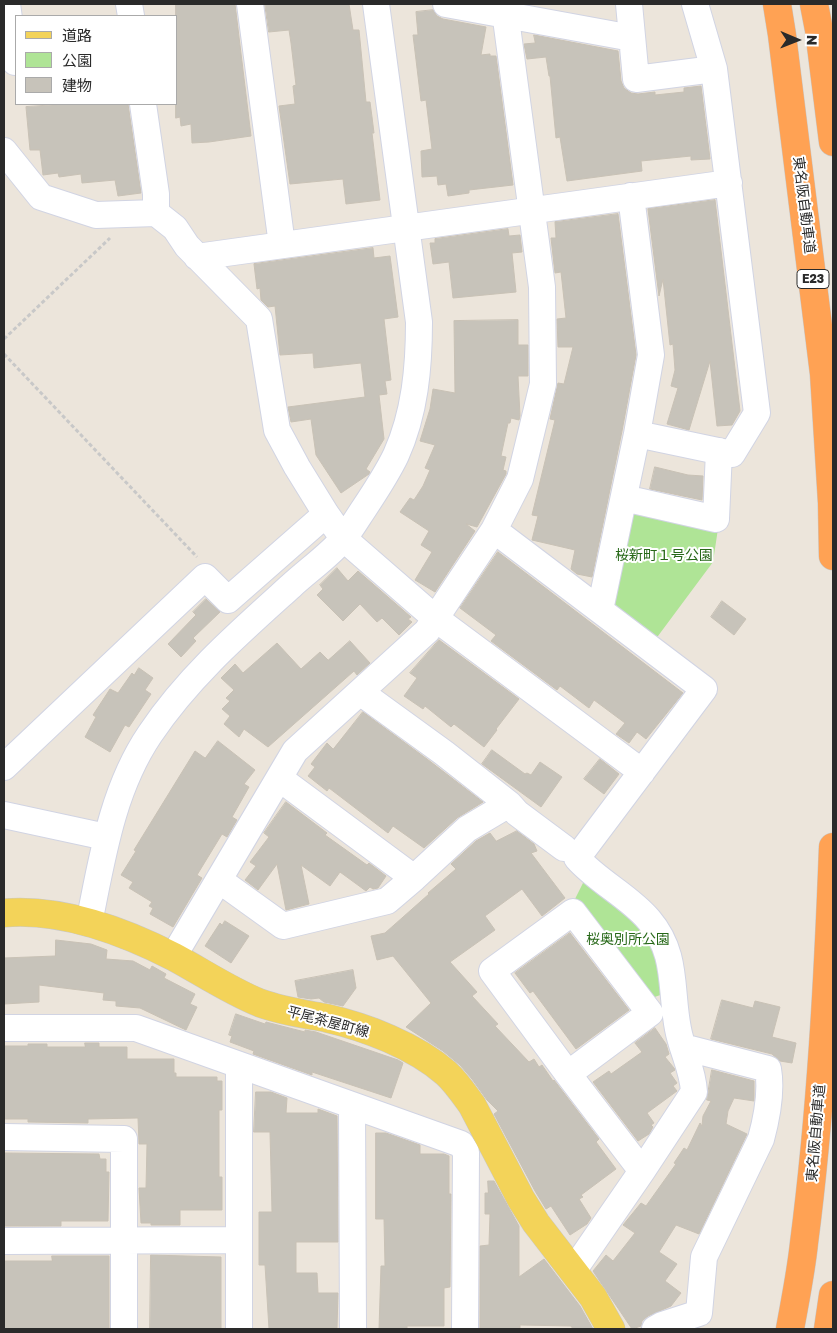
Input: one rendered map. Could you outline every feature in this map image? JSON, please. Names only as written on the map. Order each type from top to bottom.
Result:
[{"type":"highway","name":"東名阪自動車道","points":[[777,4],[785,55],[824,374],[832,503],[833,556]]},
{"type":"highway","points":[[814,4],[833,142]]},
{"type":"highway","name":"東名阪自動車道","points":[[790,1329],[804,1246],[816,1139],[829,956],[833,846]]},
{"type":"highway","points":[[828,1329],[833,1295]]},
{"type":"main road","name":"平尾茶屋町線","points":[[4,913],[33,913],[89,923],[136,940],[173,957],[262,1004],[362,1029],[407,1047],[438,1068],[452,1080],[472,1105],[521,1199],[536,1223],[593,1297],[611,1329]]},
{"type":"street","points":[[6,4],[15,62]]},
{"type":"street","points":[[250,4],[282,245]]},
{"type":"street","points":[[89,923],[106,837],[119,796],[148,735],[168,707],[230,641],[344,538],[373,495],[397,454],[412,404],[419,361],[419,322],[376,4]]},
{"type":"street","points":[[446,4],[505,9],[632,38]]},
{"type":"street","points":[[629,4],[636,79],[714,69]]},
{"type":"street","points":[[637,434],[732,454],[757,413],[730,183],[714,69],[695,4]]},
{"type":"street","points":[[173,957],[294,751],[427,630],[494,530],[520,479],[543,384],[542,287],[505,9]]},
{"type":"street","points":[[143,105],[156,194],[156,213]]},
{"type":"street","points":[[4,151],[41,198],[96,215],[156,213],[175,228],[187,246],[260,319],[277,430],[326,514],[344,538],[435,618],[642,772]]},
{"type":"street","points":[[197,256],[730,183]]},
{"type":"street","points":[[600,610],[637,434],[651,355],[631,196]]},
{"type":"street","points":[[624,498],[716,519],[719,451]]},
{"type":"street","points":[[4,767],[205,578],[228,600],[326,514]]},
{"type":"street","points":[[494,530],[704,689],[577,858],[586,869],[640,911],[660,936],[673,971],[678,1030],[693,1077],[694,1092],[573,1271]]},
{"type":"street","points":[[360,692],[444,753],[509,804],[517,813],[564,848]]},
{"type":"street","points":[[279,778],[414,878]]},
{"type":"street","points":[[219,880],[283,926],[387,901],[467,829],[509,804]]},
{"type":"street","points":[[4,815],[106,837]]},
{"type":"street","points":[[568,1074],[650,1013],[573,912],[492,971],[568,1074],[642,1171]]},
{"type":"street","points":[[4,1028],[136,1028],[461,1144],[466,1152],[465,1329]]},
{"type":"street","points":[[655,1329],[699,1313],[704,1257],[761,1139],[766,1119],[770,1082],[768,1069],[683,1048]]},
{"type":"street","points":[[239,1065],[239,1329]]},
{"type":"street","points":[[352,1105],[353,1329]]},
{"type":"street","points":[[4,1138],[124,1139],[124,1329]]},
{"type":"street","points":[[4,1241],[238,1240]]},
{"type":"path","points":[[4,339],[121,228],[128,214]]},
{"type":"path","points":[[4,354],[205,565],[205,578]]},
{"type":"green space","name":"桜新町１号公園","points":[[631,504],[719,522],[713,562],[658,636],[650,638],[611,602]]},
{"type":"green space","name":"桜奥別所公園","points":[[584,881],[641,923],[650,936],[666,993],[649,999],[574,901]]},
{"type":"building","points":[[176,4],[235,4],[251,136],[192,143],[191,124],[181,126],[180,117],[176,118],[176,105],[178,105],[178,15],[176,15]]},
{"type":"building","points":[[265,4],[349,4],[353,30],[359,30],[366,102],[370,102],[374,133],[372,133],[380,200],[346,204],[343,179],[290,184],[279,106],[295,104],[293,86],[296,85],[291,43],[289,30],[269,32]]},
{"type":"building","points":[[433,10],[437,16],[443,19],[486,27],[481,55],[490,54],[490,56],[496,56],[513,185],[469,190],[469,193],[448,196],[446,184],[438,185],[437,176],[422,177],[421,151],[432,149],[426,100],[421,101],[413,35],[418,35],[416,12]]},
{"type":"building","points":[[534,35],[618,51],[621,81],[624,88],[631,93],[655,92],[655,95],[684,92],[684,88],[701,86],[710,159],[691,160],[691,156],[641,161],[642,171],[567,181],[560,137],[556,138],[550,76],[546,57],[527,59],[524,44],[535,43]]},
{"type":"building","points":[[128,105],[141,193],[118,196],[115,180],[82,183],[81,174],[59,177],[58,173],[43,175],[40,150],[30,150],[26,107]]},
{"type":"building","points":[[715,200],[740,411],[732,425],[717,426],[710,361],[689,430],[667,424],[678,388],[671,386],[675,370],[673,344],[670,345],[663,279],[659,296],[648,209]]},
{"type":"building","points":[[618,214],[636,355],[592,577],[577,574],[571,569],[575,550],[532,540],[538,516],[532,515],[555,420],[550,419],[558,383],[564,384],[573,347],[558,347],[557,319],[566,318],[561,272],[555,273],[551,238],[556,238],[555,222]]},
{"type":"building","points":[[508,229],[509,236],[520,235],[522,252],[512,253],[516,292],[453,298],[449,262],[433,264],[430,243],[435,243],[435,239]]},
{"type":"building","points":[[373,248],[374,258],[390,256],[398,317],[384,319],[391,380],[385,381],[387,394],[379,395],[384,439],[366,469],[370,472],[369,474],[341,493],[316,455],[311,419],[291,422],[288,407],[365,397],[361,363],[314,368],[313,353],[280,355],[275,306],[268,307],[261,300],[260,288],[257,289],[254,264]]},
{"type":"building","points":[[518,320],[518,345],[528,345],[528,376],[518,376],[520,416],[519,420],[511,418],[510,423],[508,423],[501,456],[506,457],[503,470],[506,471],[506,474],[477,527],[466,524],[475,531],[435,592],[415,580],[432,552],[421,545],[429,531],[400,512],[410,498],[414,500],[430,470],[425,468],[435,445],[420,441],[430,409],[433,389],[455,393],[454,321]]},
{"type":"building","points":[[655,467],[688,475],[703,476],[702,500],[650,489]]},
{"type":"building","points":[[498,552],[683,693],[646,739],[637,732],[629,743],[616,734],[625,723],[594,700],[589,708],[560,686],[557,690],[491,641],[496,635],[460,608]]},
{"type":"building","points":[[337,568],[348,581],[358,571],[411,617],[408,619],[412,622],[399,635],[382,618],[377,622],[360,604],[343,621],[317,595],[323,589],[320,585]]},
{"type":"building","points":[[206,599],[220,612],[193,638],[196,641],[181,657],[168,644],[196,615],[193,612]]},
{"type":"building","points":[[722,601],[746,619],[734,635],[711,617]]},
{"type":"building","points":[[439,640],[519,699],[484,747],[454,724],[451,727],[425,706],[423,709],[404,696],[417,678],[410,673]]},
{"type":"building","points":[[350,641],[370,663],[357,675],[354,671],[268,747],[244,729],[239,737],[224,724],[230,716],[222,709],[230,701],[226,698],[234,690],[221,678],[235,664],[243,673],[277,643],[301,669],[320,652],[328,660]]},
{"type":"building","points":[[139,668],[153,678],[145,690],[151,694],[129,727],[125,725],[110,752],[85,737],[96,717],[93,715],[110,689],[118,693],[132,673],[134,675]]},
{"type":"building","points":[[363,712],[483,802],[457,818],[424,848],[393,826],[388,833],[329,788],[327,791],[308,776],[315,767],[311,764],[327,743],[333,749]]},
{"type":"building","points":[[218,741],[255,770],[244,784],[249,787],[232,817],[237,820],[227,837],[222,834],[197,875],[202,878],[173,927],[150,914],[153,908],[149,906],[152,902],[129,888],[133,882],[121,875],[136,851],[134,850],[195,751],[205,758]]},
{"type":"building","points":[[492,750],[525,774],[531,775],[540,762],[562,777],[541,807],[482,764]]},
{"type":"building","points":[[600,759],[619,774],[604,794],[584,779]]},
{"type":"building","points":[[286,802],[327,833],[325,835],[386,876],[378,888],[373,889],[370,887],[366,891],[340,872],[330,886],[301,865],[309,904],[286,910],[277,864],[258,890],[245,880],[256,866],[250,862],[269,837],[264,833]]},
{"type":"building","points":[[517,831],[534,844],[537,851],[531,853],[565,898],[542,916],[522,889],[485,916],[495,930],[450,962],[477,992],[472,996],[498,1024],[495,1026],[529,1062],[534,1059],[539,1067],[542,1065],[599,1139],[596,1142],[616,1169],[581,1195],[583,1197],[579,1199],[591,1218],[587,1224],[570,1235],[551,1206],[546,1209],[535,1191],[494,1114],[498,1111],[460,1065],[443,1051],[406,1027],[431,1003],[393,956],[377,960],[371,936],[385,933],[429,894],[456,869],[451,864],[476,841],[490,833],[496,841]]},
{"type":"building","points":[[225,921],[249,936],[231,963],[205,946],[220,923],[222,925]]},
{"type":"building","points":[[570,933],[629,1010],[576,1049],[533,991],[530,993],[515,973]]},
{"type":"building","points":[[56,940],[91,944],[107,950],[106,959],[133,961],[150,970],[152,966],[166,974],[164,978],[195,994],[190,1004],[197,1007],[186,1030],[140,1008],[116,1006],[116,1001],[103,1000],[104,993],[39,985],[39,1002],[4,1004],[4,958],[55,956]]},
{"type":"building","points":[[353,970],[356,988],[343,1006],[324,1002],[319,998],[298,997],[295,981]]},
{"type":"building","points":[[722,1000],[753,1008],[755,1001],[780,1007],[772,1037],[796,1043],[792,1063],[780,1061],[772,1054],[711,1039]]},
{"type":"building","points":[[236,1014],[265,1024],[266,1022],[305,1032],[305,1030],[316,1032],[398,1060],[403,1063],[391,1098],[312,1072],[312,1075],[253,1054],[254,1051],[230,1042],[232,1036],[229,1035]]},
{"type":"building","points":[[655,1028],[666,1044],[669,1054],[665,1057],[675,1070],[670,1073],[677,1083],[673,1086],[677,1091],[647,1113],[654,1123],[651,1125],[653,1127],[649,1134],[638,1141],[593,1082],[609,1071],[611,1074],[642,1052],[635,1043]]},
{"type":"building","points":[[85,1043],[99,1043],[99,1047],[127,1047],[127,1059],[174,1059],[174,1073],[176,1073],[176,1077],[217,1077],[217,1081],[222,1081],[222,1110],[219,1110],[219,1177],[222,1177],[222,1210],[180,1210],[180,1225],[141,1223],[139,1188],[146,1188],[147,1144],[139,1144],[138,1118],[88,1119],[88,1123],[28,1122],[28,1119],[4,1119],[4,1046],[47,1044],[47,1047],[85,1047]]},
{"type":"building","points":[[712,1070],[754,1081],[754,1101],[734,1098],[728,1111],[726,1124],[747,1134],[699,1234],[676,1225],[659,1252],[677,1264],[665,1281],[681,1293],[671,1306],[648,1316],[642,1321],[641,1326],[632,1329],[593,1271],[606,1255],[613,1261],[635,1233],[623,1225],[641,1203],[646,1206],[676,1164],[674,1163],[684,1148],[687,1150],[700,1123],[702,1126],[703,1116],[711,1101],[707,1100]]},
{"type":"building","points":[[256,1092],[271,1092],[287,1098],[286,1113],[318,1113],[318,1109],[337,1116],[338,1242],[296,1242],[296,1273],[317,1273],[318,1293],[338,1293],[337,1328],[269,1329],[265,1265],[259,1265],[259,1212],[272,1212],[270,1132],[254,1132]]},
{"type":"building","points":[[376,1133],[386,1133],[420,1145],[420,1154],[444,1154],[449,1156],[449,1194],[451,1194],[450,1287],[444,1288],[444,1326],[407,1326],[407,1329],[379,1329],[381,1266],[385,1266],[384,1219],[376,1219]]},
{"type":"building","points":[[4,1153],[99,1154],[100,1159],[106,1159],[106,1172],[109,1172],[108,1221],[61,1221],[61,1226],[4,1226]]},
{"type":"building","points":[[488,1181],[494,1181],[519,1226],[519,1277],[544,1259],[580,1306],[593,1329],[573,1329],[571,1326],[520,1325],[520,1328],[515,1329],[480,1329],[480,1246],[489,1245],[490,1214],[485,1214],[485,1193],[488,1193]]},
{"type":"building","points":[[151,1255],[221,1257],[221,1329],[150,1329]]},
{"type":"building","points":[[52,1256],[109,1256],[109,1329],[4,1329],[4,1261],[52,1261]]}]
